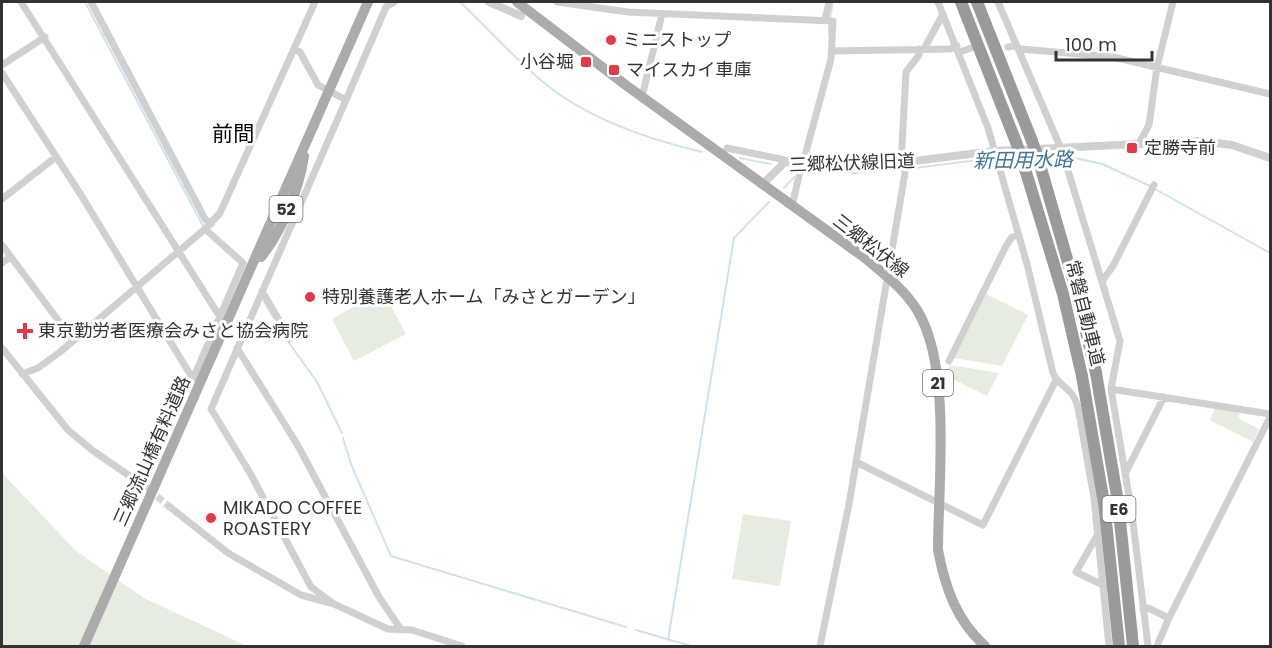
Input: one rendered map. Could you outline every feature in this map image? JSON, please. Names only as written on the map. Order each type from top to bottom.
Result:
[{"type":"highway","name":"常磐自動車道","points":[[961,2],[1022,159],[1063,294],[1082,376],[1105,514],[1119,646]]},
{"type":"highway","name":"常磐自動車道","points":[[977,2],[1038,158],[1076,290],[1096,374],[1120,513],[1133,646]]},
{"type":"highway","points":[[985,2],[987,24]]},
{"type":"main road","name":"三郷流山橋有料道路","points":[[84,646],[137,525],[151,486],[207,370],[368,2]]},
{"type":"main road","name":"三郷松伏線","points":[[517,2],[642,97],[887,276],[917,310],[936,359],[939,402],[938,550],[943,577],[959,615],[985,646]]},
{"type":"street","points":[[21,2],[220,317]]},
{"type":"street","points":[[2,73],[193,379],[243,262],[208,226],[91,2]]},
{"type":"street","points":[[22,374],[47,362],[208,226],[225,205],[315,2]]},
{"type":"street","points":[[334,604],[311,587],[250,473],[211,409],[386,7],[394,2]]},
{"type":"street","points":[[489,2],[503,4],[520,16]]},
{"type":"street","points":[[557,2],[609,10],[662,14],[833,21],[832,51],[822,99],[799,162],[799,174],[792,206]]},
{"type":"street","points":[[825,20],[829,2]]},
{"type":"street","points":[[856,462],[983,525],[1056,380],[996,156],[958,49],[938,2]]},
{"type":"street","points":[[998,2],[1014,47],[1062,153],[1120,341],[1111,392],[1125,473],[1148,646]]},
{"type":"street","points":[[1138,145],[1149,124],[1157,67],[1170,3]]},
{"type":"street","points":[[642,97],[662,14]]},
{"type":"street","points":[[820,646],[856,462],[905,173],[902,164],[906,72],[919,55],[943,14]]},
{"type":"street","points":[[2,65],[45,37]]},
{"type":"street","points":[[1014,47],[1101,56],[1270,94]]},
{"type":"street","points":[[832,51],[971,48]]},
{"type":"street","points":[[294,49],[300,52],[318,85],[345,100]]},
{"type":"street","name":"三郷松伏線旧道","points":[[762,185],[780,165],[799,162],[849,166],[902,164],[1214,141],[1270,158]]},
{"type":"street","points":[[727,148],[799,162]]},
{"type":"street","points":[[2,199],[56,157]]},
{"type":"street","points":[[1103,280],[1113,267],[1152,188]]},
{"type":"street","points":[[949,361],[1006,246],[1012,237],[1018,235]]},
{"type":"street","points":[[2,245],[73,340]]},
{"type":"street","points":[[2,263],[10,257]]},
{"type":"street","points":[[262,291],[290,339]]},
{"type":"street","points":[[2,348],[68,430],[92,450],[151,486]]},
{"type":"street","points":[[237,348],[297,444],[378,597],[399,628]]},
{"type":"street","points":[[1056,380],[1068,388],[1076,400],[1098,534],[1109,646]]},
{"type":"street","points":[[1076,400],[1111,392],[1164,397],[1270,416],[1157,646]]},
{"type":"street","points":[[1091,482],[1125,473],[1164,397]]},
{"type":"street","points":[[170,507],[236,557],[301,595],[334,604],[388,628],[399,628],[462,646]]},
{"type":"street","points":[[1098,534],[1076,572],[1105,590],[1141,590]]},
{"type":"street","points":[[1143,609],[1148,608],[1169,618]]},
{"type":"shaded area","points":[[383,291],[406,334],[354,361],[332,319]]},
{"type":"shaded area","points":[[986,294],[1028,315],[1002,366],[954,358]]},
{"type":"shaded area","points":[[950,365],[999,373],[987,396],[947,376],[945,374]]},
{"type":"shaded area","points":[[1215,407],[1240,413],[1238,418],[1259,429],[1253,442],[1210,420]]},
{"type":"shaded area","points":[[2,473],[76,551],[144,598],[247,646],[2,646]]},
{"type":"shaded area","points":[[743,514],[791,521],[780,586],[732,579]]},
{"type":"waterway","points":[[85,2],[203,226]]},
{"type":"waterway","name":"新田用水路","points":[[460,2],[543,82],[579,107],[639,134],[702,152]]},
{"type":"waterway","points":[[830,17],[833,2]]},
{"type":"waterway","points":[[829,24],[829,34]]},
{"type":"waterway","name":"新田用水路","points":[[1042,156],[1060,155]]},
{"type":"waterway","name":"新田用水路","points":[[1000,158],[1015,156]]},
{"type":"waterway","name":"新田用水路","points":[[1066,156],[1102,164],[1150,186]]},
{"type":"waterway","name":"新田用水路","points":[[740,158],[771,164]]},
{"type":"waterway","name":"新田用水路","points":[[907,169],[994,158]]},
{"type":"waterway","name":"新田用水路","points":[[789,168],[854,173],[902,169]]},
{"type":"waterway","points":[[784,188],[794,177]]},
{"type":"waterway","name":"新田用水路","points":[[1155,189],[1270,253]]},
{"type":"waterway","points":[[668,640],[734,238],[769,202]]},
{"type":"waterway","points":[[264,302],[274,318]]},
{"type":"waterway","points":[[287,340],[317,382],[342,433]]},
{"type":"waterway","points":[[343,438],[351,464],[391,556],[626,627]]},
{"type":"waterway","points":[[636,630],[691,646]]},
{"type":"tunnel","points":[[149,490],[170,507]]},
{"type":"place","name":"ミニストップ","points":[[611,40]]},
{"type":"place","name":"小谷堀","points":[[586,62]]},
{"type":"place","name":"マイスカイ車庫","points":[[614,70]]},
{"type":"place","name":"定勝寺前","points":[[1132,148]]},
{"type":"place","name":"特別養護老人ホーム「みさとガーデン」","points":[[310,297]]},
{"type":"place","name":"東京勤労者医療会みさと協会病院","points":[[25,331]]},
{"type":"place","name":"MIKADO COFFEE ROASTERY","points":[[211,518]]},
{"type":"district","name":"前間","points":[[233,134]]}]
